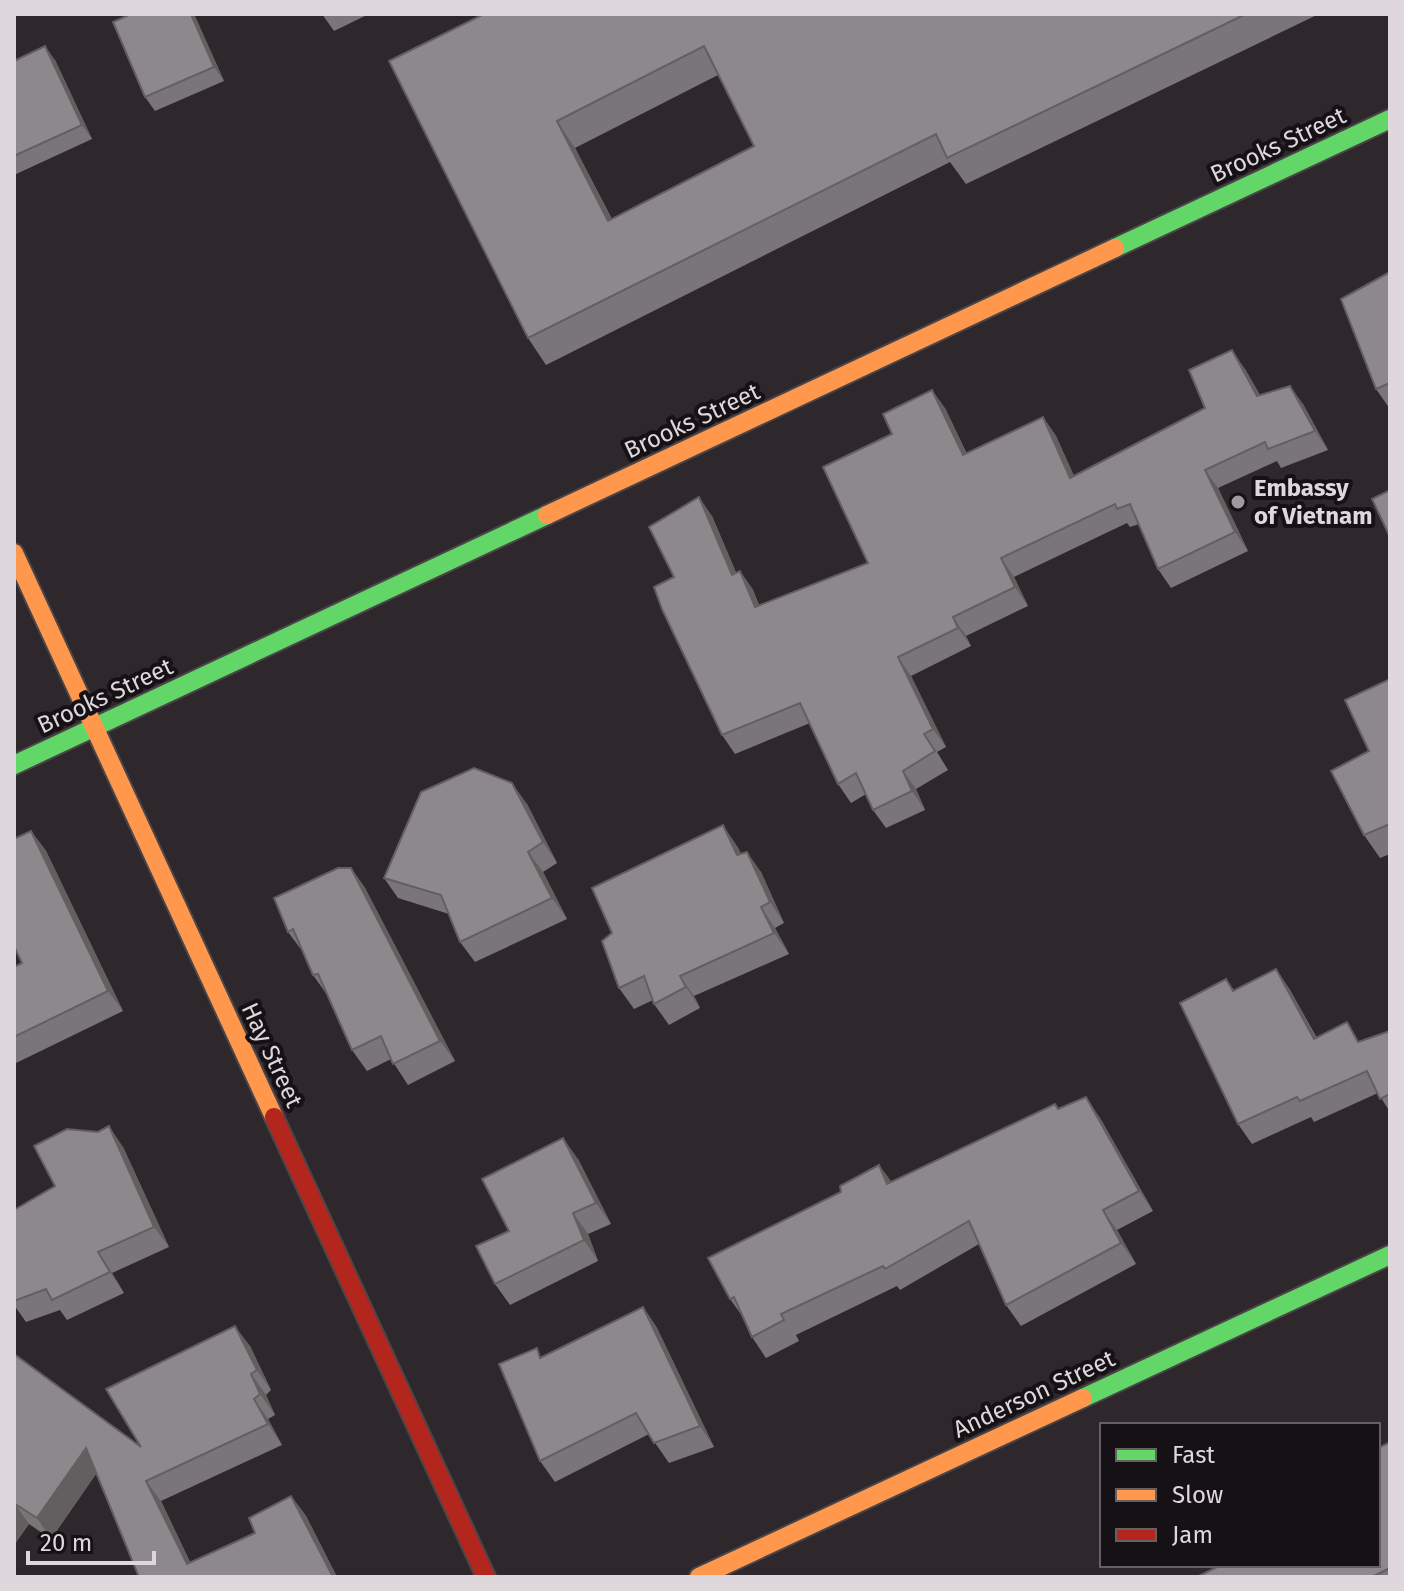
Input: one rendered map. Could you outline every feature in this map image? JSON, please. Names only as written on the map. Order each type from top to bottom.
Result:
[{"type":"street","name":"Brooks Street","points":[[14,765],[1390,119]]},
{"type":"street","name":"Hay Street","points":[[14,553],[486,1577]]},
{"type":"street","name":"Anderson Street","points":[[699,1577],[1390,1255]]},
{"type":"building","points":[[131,14],[191,14],[214,67],[145,97],[113,22]]},
{"type":"building","points":[[484,14],[1246,14],[947,158],[936,134],[528,338],[389,61]],"holes":[[[704,46],[754,146],[608,221],[557,121]]]},
{"type":"building","points":[[45,46],[82,125],[14,156],[14,61]]},
{"type":"building","points":[[1390,272],[1390,383],[1376,389],[1341,299]]},
{"type":"building","points":[[1232,350],[1257,396],[1290,386],[1315,431],[1268,449],[1265,442],[1205,470],[1235,532],[1158,569],[1130,504],[1117,509],[1115,504],[1001,558],[1015,587],[953,617],[958,628],[898,657],[933,729],[924,734],[935,751],[903,771],[912,791],[873,810],[856,773],[838,784],[800,703],[722,735],[654,587],[674,577],[649,527],[699,497],[732,575],[740,571],[755,607],[868,563],[823,467],[892,434],[883,414],[932,390],[963,455],[1043,417],[1070,478],[1205,408],[1189,370]]},
{"type":"building","points":[[1390,490],[1390,537],[1372,499]]},
{"type":"building","points":[[1390,679],[1390,824],[1364,835],[1331,771],[1369,751],[1345,700]]},
{"type":"building","points":[[474,768],[512,783],[543,842],[528,852],[552,898],[460,942],[441,895],[384,878],[421,792]]},
{"type":"building","points":[[723,825],[737,855],[747,852],[770,902],[761,907],[774,933],[680,976],[686,987],[654,1004],[644,976],[619,988],[602,941],[612,933],[592,888]]},
{"type":"building","points":[[31,831],[108,991],[14,1037],[14,967],[22,963],[14,946],[14,839]]},
{"type":"building","points":[[338,868],[351,868],[440,1041],[393,1064],[381,1036],[352,1050],[318,974],[313,975],[293,929],[288,932],[274,898]]},
{"type":"building","points":[[1276,969],[1314,1039],[1347,1022],[1358,1042],[1390,1031],[1390,1094],[1380,1099],[1367,1071],[1300,1101],[1297,1097],[1238,1124],[1180,1003],[1226,979],[1233,991]]},
{"type":"building","points":[[1086,1097],[1139,1191],[1103,1210],[1121,1243],[1006,1305],[969,1221],[885,1269],[883,1266],[781,1314],[784,1320],[752,1337],[734,1297],[730,1299],[708,1258],[841,1192],[840,1186],[879,1165],[887,1184],[1055,1104],[1058,1109]]},
{"type":"building","points":[[109,1126],[154,1227],[98,1252],[110,1272],[52,1300],[46,1289],[14,1301],[14,1210],[55,1186],[34,1146],[67,1129],[98,1132]]},
{"type":"building","points":[[563,1138],[596,1203],[573,1213],[584,1240],[495,1284],[476,1246],[509,1231],[482,1179]]},
{"type":"building","points":[[643,1307],[700,1426],[654,1443],[636,1413],[540,1461],[499,1364],[537,1348],[540,1358]]},
{"type":"building","points":[[235,1326],[257,1370],[251,1374],[260,1394],[254,1399],[268,1424],[146,1481],[187,1564],[255,1533],[249,1518],[291,1496],[333,1577],[139,1577],[86,1448],[37,1518],[14,1505],[14,1354],[141,1447],[106,1389]]},
{"type":"building","points":[[1390,1442],[1390,1568],[1372,1577],[1197,1577],[1217,1567],[1380,1567],[1380,1447]]},
{"type":"traffic: fast","points":[[1115,248],[1390,119]]},
{"type":"traffic: fast","points":[[14,765],[547,515]]},
{"type":"traffic: fast","points":[[1083,1398],[1390,1255]]},
{"type":"traffic: slow","points":[[547,515],[1115,248]]},
{"type":"traffic: slow","points":[[14,553],[274,1117]]},
{"type":"traffic: slow","points":[[699,1577],[1083,1398]]},
{"type":"traffic: jam","points":[[274,1117],[486,1577]]},
{"type":"place","name":"Embassy of Vietnam","points":[[1238,502]]}]
